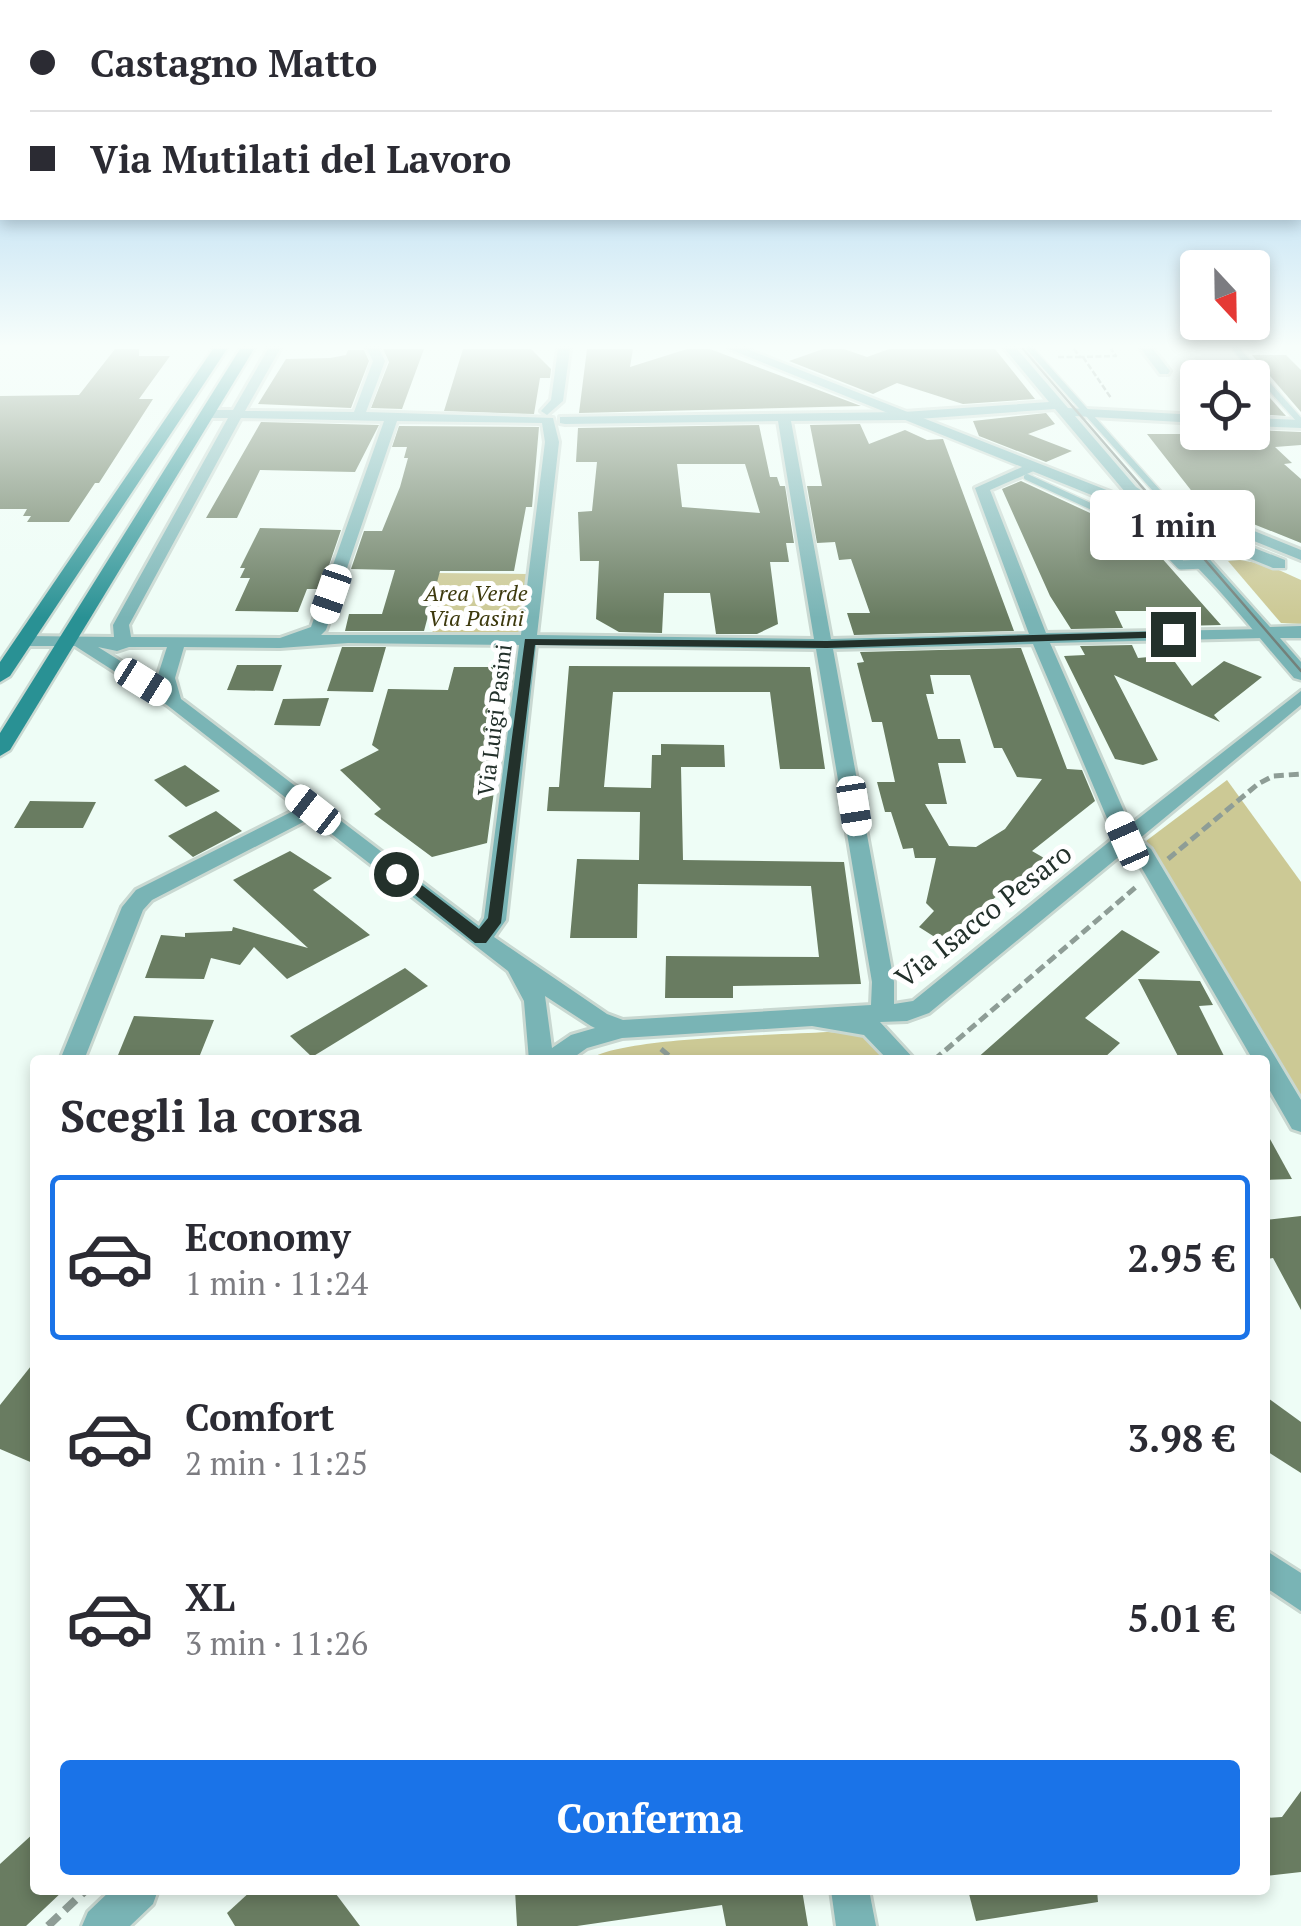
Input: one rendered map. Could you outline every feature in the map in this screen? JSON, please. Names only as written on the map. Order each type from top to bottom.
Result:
[{"type":"main road","points":[[0,676],[159,439]]},
{"type":"main road","points":[[0,750],[73,642],[192,439]]},
{"type":"street","points":[[126,642],[119,632],[180,526],[223,439]]},
{"type":"street","points":[[325,635],[385,439]]},
{"type":"street","name":"Via Luigi Pasini","points":[[480,939],[495,920],[552,439]]},
{"type":"street","points":[[788,439],[883,982],[882,1014]]},
{"type":"street","points":[[955,439],[1029,472],[1188,526],[1301,574]]},
{"type":"street","points":[[1088,439],[1131,490],[1188,526]]},
{"type":"street","points":[[1029,472],[982,488],[1039,638],[1127,841],[1141,849],[1262,1055]]},
{"type":"street","points":[[1122,503],[1202,562],[1301,674]]},
{"type":"street","points":[[1212,519],[1301,556]]},
{"type":"street","points":[[1202,562],[1246,557],[1279,564]]},
{"type":"street","points":[[24,641],[291,642],[325,635],[827,644],[1301,632]]},
{"type":"street","points":[[73,642],[101,654],[173,701],[516,966],[600,1020],[622,1028]]},
{"type":"street","points":[[101,654],[126,642]]},
{"type":"street","points":[[173,701],[166,678],[177,652],[174,642]]},
{"type":"street","points":[[143,682],[166,678]]},
{"type":"street","name":"Via Isacco Pesaro","points":[[812,1016],[882,1014],[921,1007],[1301,696]]},
{"type":"street","points":[[74,1055],[133,907],[144,894],[313,810]]},
{"type":"street","points":[[516,966],[536,1001],[541,1055]]},
{"type":"street","points":[[559,1055],[578,1041],[622,1028],[812,1016],[871,1028],[898,1055]]},
{"type":"street","points":[[1270,1069],[1301,1122]]},
{"type":"street","points":[[1270,1570],[1301,1594]]},
{"type":"street","points":[[102,1926],[134,1895]]},
{"type":"street","points":[[851,1895],[856,1926]]},
{"type":"lane","points":[[1110,439],[1188,526]]},
{"type":"lane","points":[[1029,472],[1156,529]]},
{"type":"path","points":[[940,1055],[1258,784],[1273,776],[1301,774]]},
{"type":"path","points":[[48,1926],[81,1895]]},
{"type":"green space","points":[[1228,561],[1268,565],[1301,580],[1301,624],[1281,623]]},
{"type":"green space","name":"Area Verde Via Pasini","points":[[435,573],[528,574],[519,636],[432,635],[438,601],[424,600]]},
{"type":"green space","points":[[1227,780],[1301,882],[1301,1096],[1146,841]]},
{"type":"green space","points":[[827,1032],[855,1035],[872,1040],[887,1055],[599,1055],[631,1046]]},
{"type":"building","points":[[0,439],[127,439],[69,522],[27,522],[31,516],[23,516],[27,509],[0,509]]},
{"type":"building","points":[[251,439],[372,439],[355,472],[260,470],[237,518],[206,518]]},
{"type":"building","points":[[395,439],[538,439],[532,507],[526,507],[514,571],[440,571],[424,631],[345,631],[349,614],[382,614],[395,570],[351,569],[364,531],[382,531],[400,487],[407,447],[392,447]]},
{"type":"building","points":[[577,439],[762,439],[770,477],[777,477],[780,486],[785,486],[794,543],[786,543],[789,562],[770,562],[778,624],[757,634],[716,634],[710,593],[664,593],[662,633],[619,632],[596,619],[599,561],[580,561],[578,512],[592,511],[597,462],[576,462]],"holes":[[[677,464],[745,464],[760,513],[682,507]]]},
{"type":"building","points":[[813,439],[867,439],[869,444],[882,439],[943,439],[1014,631],[854,635],[847,613],[870,613],[851,559],[839,560],[835,542],[817,543],[807,486],[822,486]]},
{"type":"building","points":[[986,439],[1041,439],[1072,451],[1046,462]]},
{"type":"building","points":[[1151,439],[1180,439],[1180,450],[1270,450],[1270,439],[1301,439],[1301,445],[1275,447],[1292,463],[1284,464],[1301,479],[1301,543],[1201,503]]},
{"type":"building","points":[[1021,481],[1144,538],[1221,625],[1181,626],[1170,611],[1115,611],[1123,628],[1071,629],[1050,596],[1002,489]]},
{"type":"building","points":[[260,528],[341,530],[321,589],[307,589],[298,612],[235,611],[250,578],[240,578],[245,568],[240,568]]},
{"type":"building","points":[[1132,645],[1138,658],[1170,655],[1192,686],[1224,661],[1262,677],[1214,715],[1220,722],[1114,675],[1158,760],[1143,765],[1115,759],[1064,656],[1085,655],[1080,646]]},
{"type":"building","points":[[342,647],[386,647],[373,692],[327,691]]},
{"type":"building","points":[[1021,648],[1067,769],[1082,770],[1095,801],[1032,851],[1044,858],[941,941],[919,927],[934,911],[926,903],[936,858],[915,858],[913,848],[903,849],[891,812],[885,812],[877,782],[895,782],[882,722],[872,722],[857,663],[864,662],[860,652]],"holes":[[[930,675],[970,675],[994,748],[1002,748],[1017,777],[1042,779],[1005,829],[976,847],[949,846],[925,804],[947,804],[938,763],[966,763],[960,739],[938,739],[926,694],[934,694]]]},
{"type":"building","points":[[237,665],[282,665],[273,691],[227,690]]},
{"type":"building","points":[[569,666],[810,667],[825,769],[780,769],[770,692],[613,692],[604,787],[651,788],[652,755],[661,755],[661,744],[724,745],[725,767],[681,767],[683,860],[844,862],[861,984],[733,986],[733,998],[665,998],[666,956],[819,957],[811,886],[638,884],[637,938],[570,938],[577,859],[639,860],[640,812],[547,811],[549,787],[559,787]]},
{"type":"building","points":[[454,667],[497,667],[483,754],[499,754],[487,843],[432,857],[374,814],[381,809],[340,770],[379,750],[372,745],[388,689],[448,690]]},
{"type":"building","points":[[329,698],[320,726],[274,725],[283,699]]},
{"type":"building","points":[[185,765],[220,791],[186,807],[154,780]]},
{"type":"building","points":[[30,801],[96,802],[83,828],[14,828]]},
{"type":"building","points":[[216,811],[242,831],[193,857],[168,836]]},
{"type":"building","points":[[290,851],[332,878],[313,890],[370,935],[287,979],[254,947],[240,965],[211,958],[204,979],[145,978],[161,935],[185,937],[185,933],[232,931],[233,927],[308,948],[233,880]]},
{"type":"building","points":[[1122,930],[1160,952],[1085,1018],[1120,1043],[1107,1055],[981,1055]]},
{"type":"building","points":[[405,968],[428,986],[315,1055],[310,1055],[290,1036]]},
{"type":"building","points":[[1138,979],[1200,981],[1213,1005],[1199,1006],[1224,1055],[1177,1055]]},
{"type":"building","points":[[134,1016],[214,1020],[200,1055],[118,1055]]},
{"type":"building","points":[[1270,1139],[1292,1179],[1270,1180]]},
{"type":"building","points":[[1301,1216],[1301,1310],[1270,1258],[1270,1219]]},
{"type":"building","points":[[30,1367],[30,1462],[0,1449],[0,1405]]},
{"type":"building","points":[[1270,1400],[1301,1422],[1301,1473],[1270,1453]]},
{"type":"building","points":[[1301,1791],[1301,1872],[1270,1875],[1270,1818],[1282,1817]]},
{"type":"building","points":[[30,1837],[30,1895],[59,1895],[26,1926],[0,1926],[0,1864]]},
{"type":"building","points":[[247,1895],[337,1895],[360,1926],[235,1926],[227,1913]]},
{"type":"building","points":[[515,1895],[803,1895],[808,1926],[726,1926],[722,1905],[577,1926],[517,1926]]},
{"type":"building","points":[[969,1895],[1097,1895],[1098,1902],[976,1921]]},
{"type":"tram line","points":[[1101,439],[1301,671]]},
{"type":"route","points":[[396,874],[480,939],[495,920],[529,641],[827,644],[1173,634]]}]
